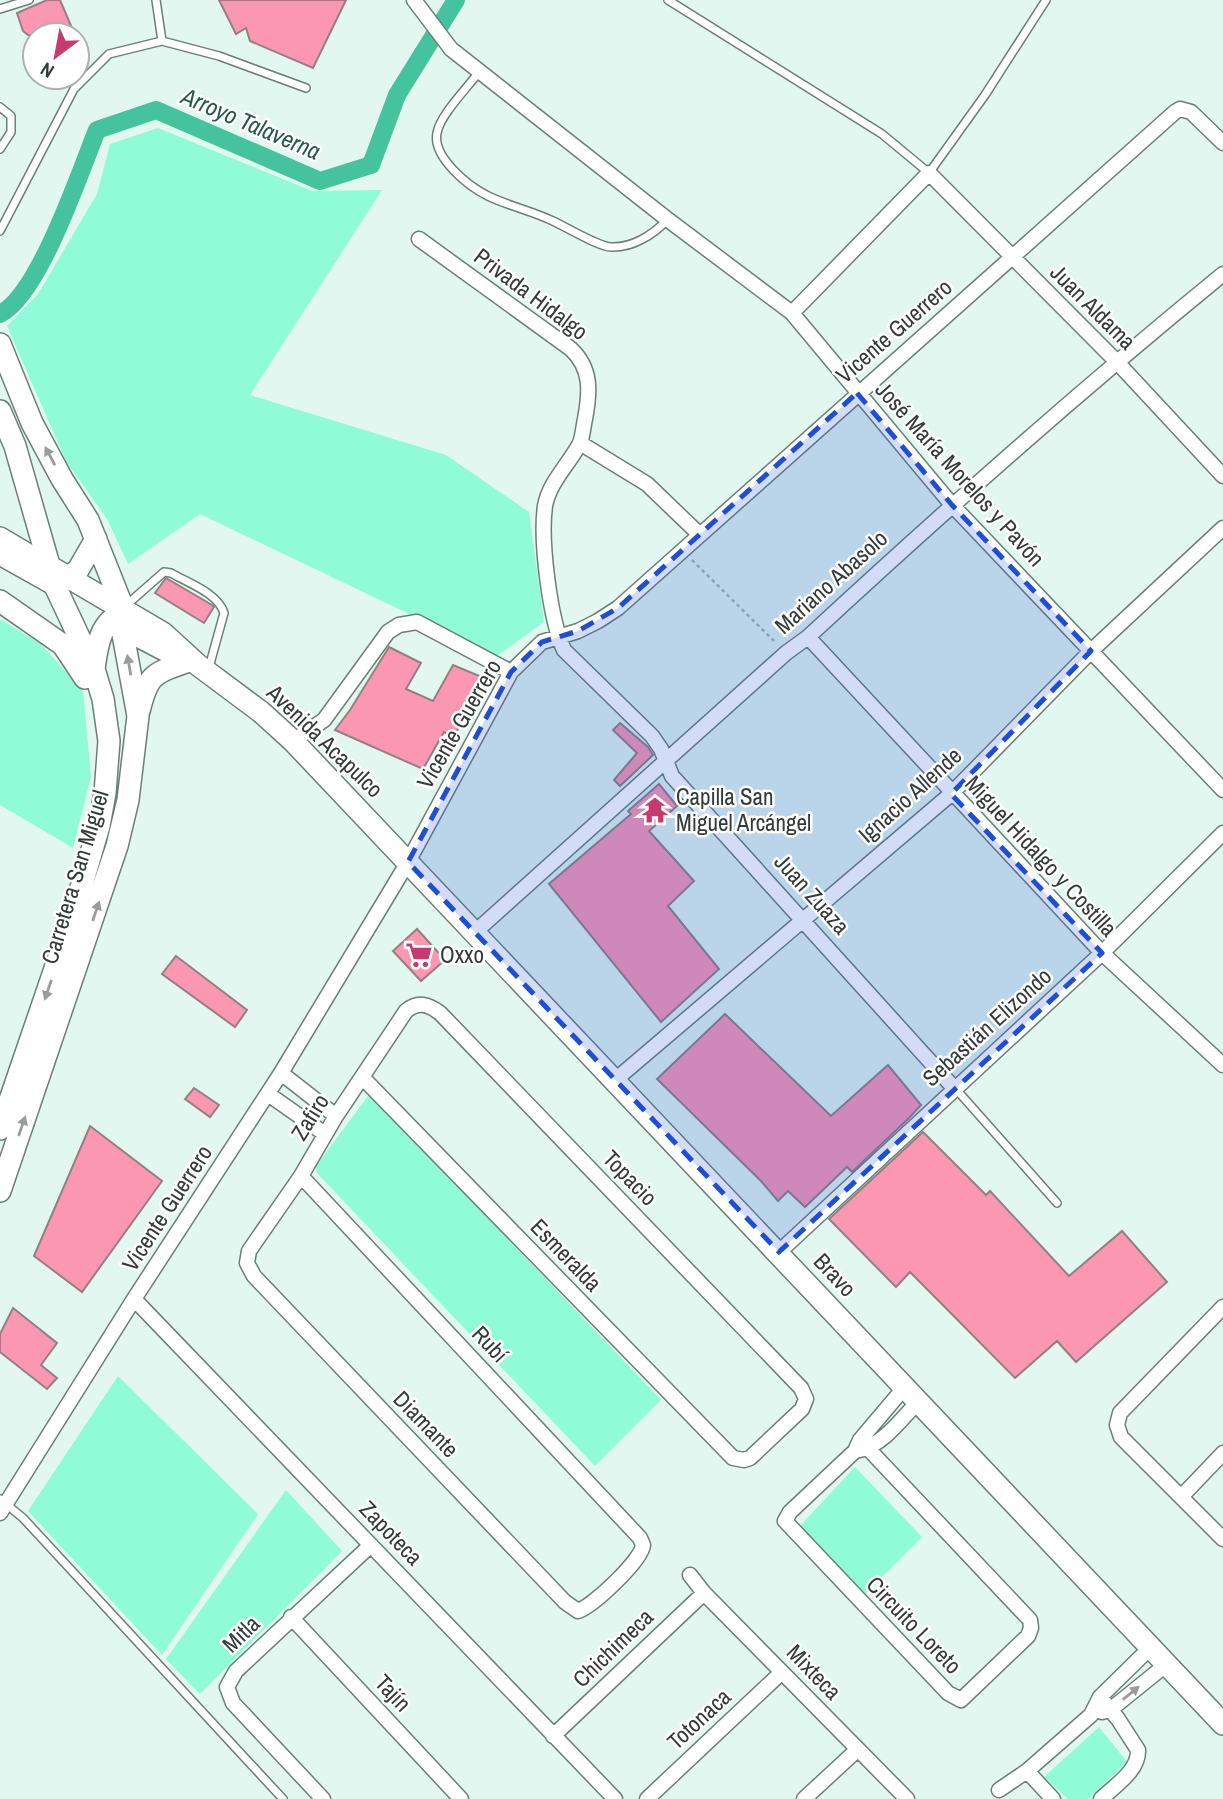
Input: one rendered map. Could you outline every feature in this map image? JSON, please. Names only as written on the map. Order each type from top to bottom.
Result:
[{"type":"main road","name":"Carretera San Miguel","points":[[0,344],[32,423],[96,539],[107,566],[122,616],[138,716],[128,800],[117,846],[0,1191]]},
{"type":"main road","name":"Carretera San Miguel","points":[[0,411],[15,446],[57,577],[94,669],[103,699],[109,741],[106,793],[95,838],[71,922],[0,1129]]},
{"type":"main road","points":[[57,577],[78,570],[96,539]]},
{"type":"main road","points":[[57,577],[122,616],[97,645],[94,669]]},
{"type":"main road","points":[[0,601],[63,645],[77,663],[93,693],[109,741]]},
{"type":"main road","name":"Avenida Acapulco","points":[[122,616],[163,633],[197,666]]},
{"type":"main road","name":"Avenida Acapulco","points":[[122,616],[261,712],[293,741],[408,862]]},
{"type":"main road","points":[[138,716],[145,685],[159,671],[197,666]]},
{"type":"main road","name":"Bravo","points":[[408,862],[1223,1724]]},
{"type":"street","name":"José María Morelos y Pavón","points":[[414,0],[452,48],[667,219],[792,313],[952,505],[1223,790]]},
{"type":"street","name":"Vicente Guerrero","points":[[2,1505],[281,1073],[408,862],[510,672],[542,642],[578,631],[618,608],[1175,112],[1186,109],[1223,143]]},
{"type":"street","name":"Juan Aldama","points":[[929,173],[1116,361],[1223,476]]},
{"type":"street","points":[[792,313],[929,173]]},
{"type":"street","name":"Privada Hidalgo","points":[[419,239],[579,357],[585,366],[589,390],[580,443]]},
{"type":"street","name":"Mariano Abasolo","points":[[475,932],[786,653],[808,637],[952,505],[1116,361],[1223,274]]},
{"type":"street","points":[[558,636],[544,548],[545,503],[580,443],[647,484],[699,534]]},
{"type":"street","name":"Ignacio Allende","points":[[614,1081],[951,794],[1091,651],[1223,528]]},
{"type":"street","points":[[0,537],[57,577]]},
{"type":"street","points":[[0,555],[57,577]]},
{"type":"street","points":[[293,741],[324,720],[388,632],[399,625],[416,622],[510,672]]},
{"type":"street","name":"Juan Zuaza","points":[[558,636],[564,650],[652,736],[672,776],[954,1088]]},
{"type":"street","name":"Miguel Hidalgo y Costilla","points":[[808,637],[951,794],[1102,953],[1223,1065]]},
{"type":"street","name":"Sebastián Elizondo","points":[[779,1252],[1102,953],[1223,833]]},
{"type":"street","name":"Zafiro","points":[[247,1263],[248,1251],[301,1176],[336,1116],[406,1012],[414,1005],[423,1004]]},
{"type":"street","name":"Topacio","points":[[423,1004],[440,1013],[801,1388],[806,1399],[798,1413],[750,1458],[739,1460]]},
{"type":"street","points":[[281,1073],[336,1116]]},
{"type":"street","name":"Esmeralda","points":[[363,1078],[727,1452],[739,1460]]},
{"type":"street","points":[[268,1094],[325,1134]]},
{"type":"street","name":"Rubí","points":[[301,1176],[640,1538],[643,1551],[636,1561],[589,1606],[578,1611]]},
{"type":"street","name":"Diamante","points":[[247,1263],[254,1276],[565,1602],[578,1611]]},
{"type":"street","name":"Zapoteca","points":[[134,1299],[615,1799]]},
{"type":"street","points":[[1223,1307],[1117,1419],[1117,1430],[1121,1437],[1223,1539]]},
{"type":"street","points":[[861,1446],[911,1395]]},
{"type":"street","name":"Circuito Loreto","points":[[861,1446],[1017,1604],[1031,1623],[1028,1636],[961,1700],[948,1693],[786,1524],[785,1519],[790,1512],[861,1446]]},
{"type":"street","points":[[1181,1497],[1223,1453]]},
{"type":"street","name":"Mitla","points":[[323,1799],[228,1695],[227,1687],[229,1679],[236,1671],[371,1545]]},
{"type":"street","name":"Mixteca","points":[[690,1575],[704,1593],[907,1799]]},
{"type":"street","name":"Chichimeca","points":[[554,1737],[704,1593]]},
{"type":"street","name":"Tajín","points":[[292,1618],[461,1799]]},
{"type":"street","points":[[999,1790],[1027,1771],[1091,1715],[1100,1697],[1151,1647]]},
{"type":"street","points":[[1091,1715],[1110,1710],[1167,1664]]},
{"type":"street","name":"Totonaca","points":[[647,1799],[782,1672]]},
{"type":"street","points":[[1100,1697],[1139,1750],[1139,1756],[1130,1771],[1101,1799]]},
{"type":"street","points":[[804,1799],[857,1750]]},
{"type":"street","points":[[1027,1771],[1053,1799]]},
{"type":"lane","points":[[0,9],[29,0]]},
{"type":"lane","points":[[156,0],[162,41]]},
{"type":"lane","points":[[668,0],[882,134],[929,173],[985,95],[1046,0]]},
{"type":"lane","points":[[0,231],[74,89],[109,54],[162,41],[219,56],[306,88]]},
{"type":"lane","points":[[480,71],[448,111],[437,132],[438,151],[454,170],[486,195],[551,220],[609,248],[631,245],[658,229],[667,219]]},
{"type":"lane","points":[[0,107],[11,116],[11,132],[0,149]]},
{"type":"lane","points":[[122,616],[164,572],[171,573],[216,599],[224,613],[197,666]]},
{"type":"lane","points":[[954,1088],[1057,1203]]},
{"type":"lane","points":[[2,1505],[283,1799]]},
{"type":"path","points":[[682,551],[786,653]]},
{"type":"highlighted area","points":[[857,393],[952,505],[1091,651],[951,794],[1102,953],[779,1252],[408,862],[511,672],[542,642],[578,631],[618,608]]},
{"type":"green space","points":[[158,128],[312,191],[382,190],[250,395],[446,455],[529,512],[544,622],[497,656],[200,514],[128,564],[107,519],[66,461],[7,326],[38,294],[97,194],[110,144]]},
{"type":"green space","points":[[0,619],[41,644],[83,691],[91,777],[73,848],[0,805]]},
{"type":"green space","points":[[368,1096],[374,1098],[661,1400],[595,1466],[316,1172],[316,1166]]},
{"type":"green space","points":[[118,1376],[258,1514],[162,1655],[28,1511]]},
{"type":"green space","points":[[855,1467],[922,1537],[863,1596],[799,1527]]},
{"type":"green space","points":[[286,1490],[342,1551],[200,1694],[166,1659]]},
{"type":"green space","points":[[1099,1727],[1127,1762],[1088,1799],[1068,1799],[1044,1777]]},
{"type":"building","points":[[47,0],[60,0],[69,21],[21,21],[21,25],[17,13]]},
{"type":"building","points":[[219,0],[346,0],[313,68],[250,41],[246,28],[236,34]]},
{"type":"building","points":[[166,578],[214,607],[204,623],[155,593]]},
{"type":"building","points":[[389,647],[421,663],[406,689],[433,701],[453,665],[489,680],[453,737],[444,732],[423,769],[335,730]]},
{"type":"building","points":[[620,723],[648,747],[653,755],[620,786],[614,780],[637,753],[613,730]]},
{"type":"building","points":[[659,784],[677,806],[649,831],[694,881],[668,906],[719,969],[661,1022],[549,884],[631,814],[628,811]]},
{"type":"building","name":"Oxxo","points":[[417,929],[445,960],[421,981],[393,951]]},
{"type":"building","points":[[176,956],[247,1010],[235,1027],[162,974]]},
{"type":"building","points":[[725,1014],[831,1116],[888,1065],[921,1105],[852,1172],[847,1167],[805,1207],[788,1191],[778,1201],[657,1079]]},
{"type":"building","points":[[194,1088],[219,1105],[210,1117],[185,1099]]},
{"type":"building","points":[[90,1126],[162,1181],[82,1292],[34,1256]]},
{"type":"building","points":[[923,1132],[986,1195],[990,1191],[1069,1276],[1122,1231],[1167,1282],[1076,1362],[1057,1341],[1015,1378],[910,1272],[896,1287],[829,1219]]},
{"type":"building","points":[[13,1308],[57,1343],[41,1365],[57,1378],[47,1389],[0,1352],[0,1334]]},
{"type":"waterway","name":"Arroyo Talaverna","points":[[0,314],[15,302],[43,259],[57,231],[97,130],[156,110],[320,181],[371,165],[397,95],[456,0]]},
{"type":"place","name":"Capilla San Miguel Arcángel","points":[[655,810]]},
{"type":"place","name":"Oxxo","points":[[419,955]]}]
